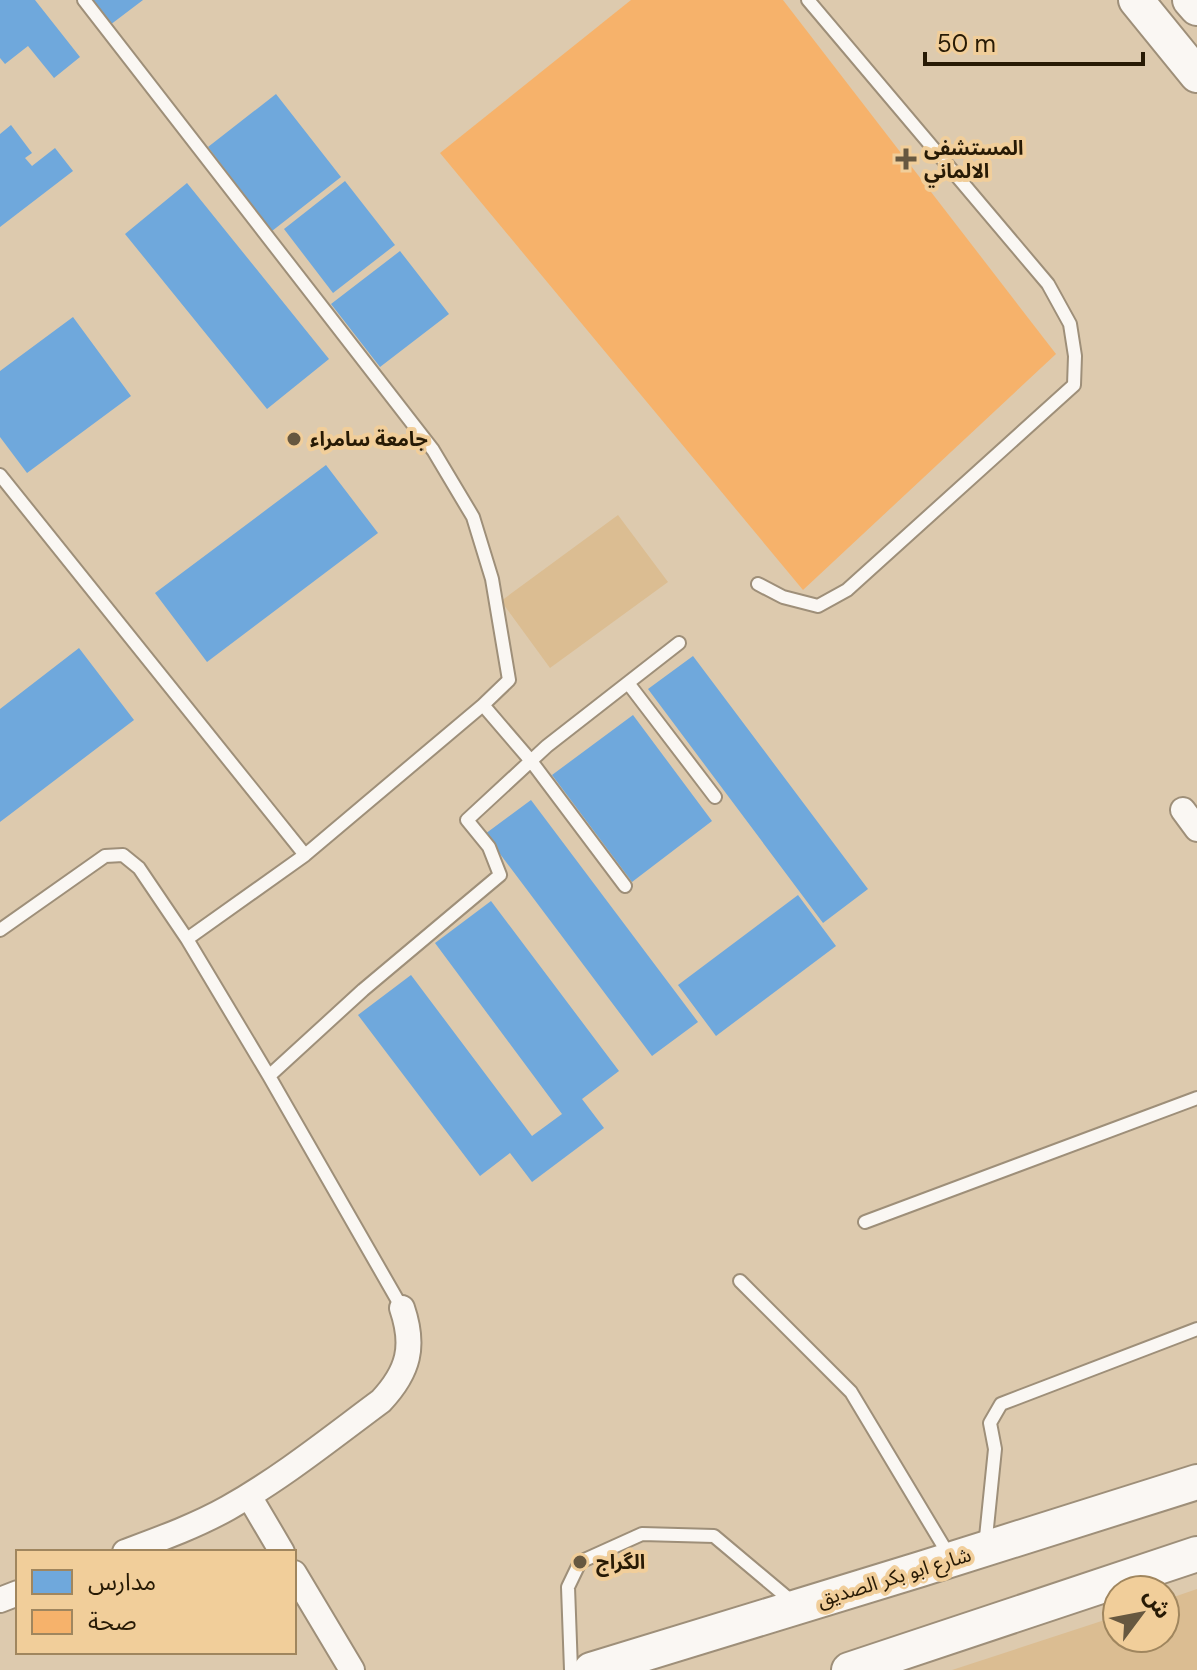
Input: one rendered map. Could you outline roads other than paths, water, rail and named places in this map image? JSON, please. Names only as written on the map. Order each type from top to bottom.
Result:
[{"type":"main road","points":[[1136,0],[1197,75]]},
{"type":"main road","points":[[1190,0],[1197,8]]},
{"type":"main road","name":"شارع ابو بكر الصديق","points":[[591,1670],[1197,1482]]},
{"type":"main road","points":[[849,1670],[1197,1554]]},
{"type":"street","points":[[130,1550],[202,1522],[249,1496],[381,1401],[402,1374],[408,1357],[407,1324],[402,1308]]},
{"type":"street","points":[[249,1496],[281,1550]]},
{"type":"street","points":[[296,1576],[352,1670]]},
{"type":"lane","points":[[84,0],[433,450],[473,517],[492,579],[509,680],[305,855],[187,939]]},
{"type":"lane","points":[[758,584],[783,597],[818,606],[847,590],[1074,385],[1075,356],[1070,324],[1048,284],[808,0]]},
{"type":"lane","points":[[0,475],[305,855]]},
{"type":"lane","points":[[269,1076],[363,990],[500,875],[489,847],[467,820],[547,746],[679,643]]},
{"type":"lane","points":[[628,683],[715,797]]},
{"type":"lane","points":[[483,705],[531,761],[625,886]]},
{"type":"lane","points":[[0,911],[4,926],[105,856],[123,855],[139,868],[187,939],[269,1076],[402,1308]]},
{"type":"lane","points":[[865,1222],[1197,1098]]},
{"type":"lane","points":[[740,1281],[851,1392],[951,1559]]},
{"type":"lane","points":[[985,1549],[995,1449],[990,1423],[1001,1404],[1197,1329]]},
{"type":"lane","points":[[571,1670],[568,1587],[580,1562],[642,1534],[714,1536],[798,1607]]},
{"type":"place","name":"المستشفى الالماني","points":[[906,159]]},
{"type":"place","name":"جامعة سامراء","points":[[294,439]]},
{"type":"place","name":"الگراج","points":[[580,1562]]}]
